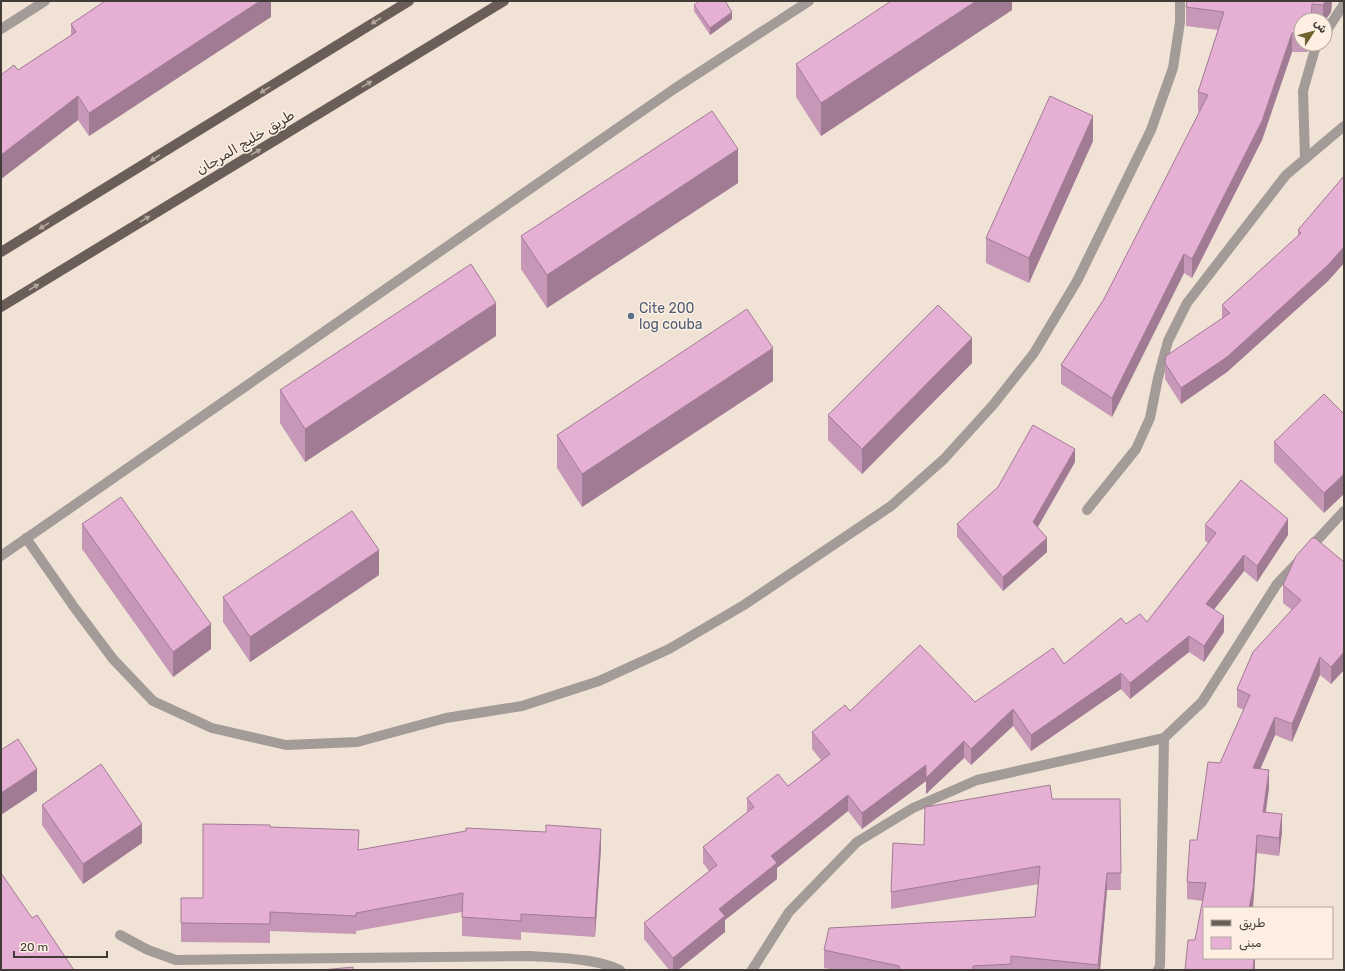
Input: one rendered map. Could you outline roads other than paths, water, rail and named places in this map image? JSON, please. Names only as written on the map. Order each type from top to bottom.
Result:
[{"type":"main road","points":[[1,252],[409,1]]},
{"type":"main road","name":"طريق خليج المرجان","points":[[1,307],[504,1]]},
{"type":"street","points":[[1,29],[45,1]]},
{"type":"street","points":[[1,556],[674,89],[810,1]]},
{"type":"street","points":[[26,538],[74,607],[114,659],[153,701],[212,728],[286,744],[357,742],[446,718],[522,706],[600,681],[669,649],[744,605],[891,506],[944,458],[998,399],[1034,353],[1077,281],[1151,130],[1173,68],[1180,22],[1180,1]]},
{"type":"street","points":[[1333,21],[1344,4]]},
{"type":"street","points":[[1305,158],[1303,91],[1314,52]]},
{"type":"street","points":[[1087,510],[1136,449],[1150,418],[1158,378],[1168,341],[1187,303],[1286,175],[1344,126]]},
{"type":"street","points":[[752,970],[789,912],[857,842],[913,808],[977,780],[1164,738],[1202,702],[1278,584],[1344,511]]},
{"type":"street","points":[[1158,970],[1160,958],[1164,738]]},
{"type":"street","points":[[120,935],[148,950],[176,960],[531,956],[577,960],[610,965],[620,970]]},
{"type":"place","name":"Cite 200 log couba","points":[[631,316]]}]
